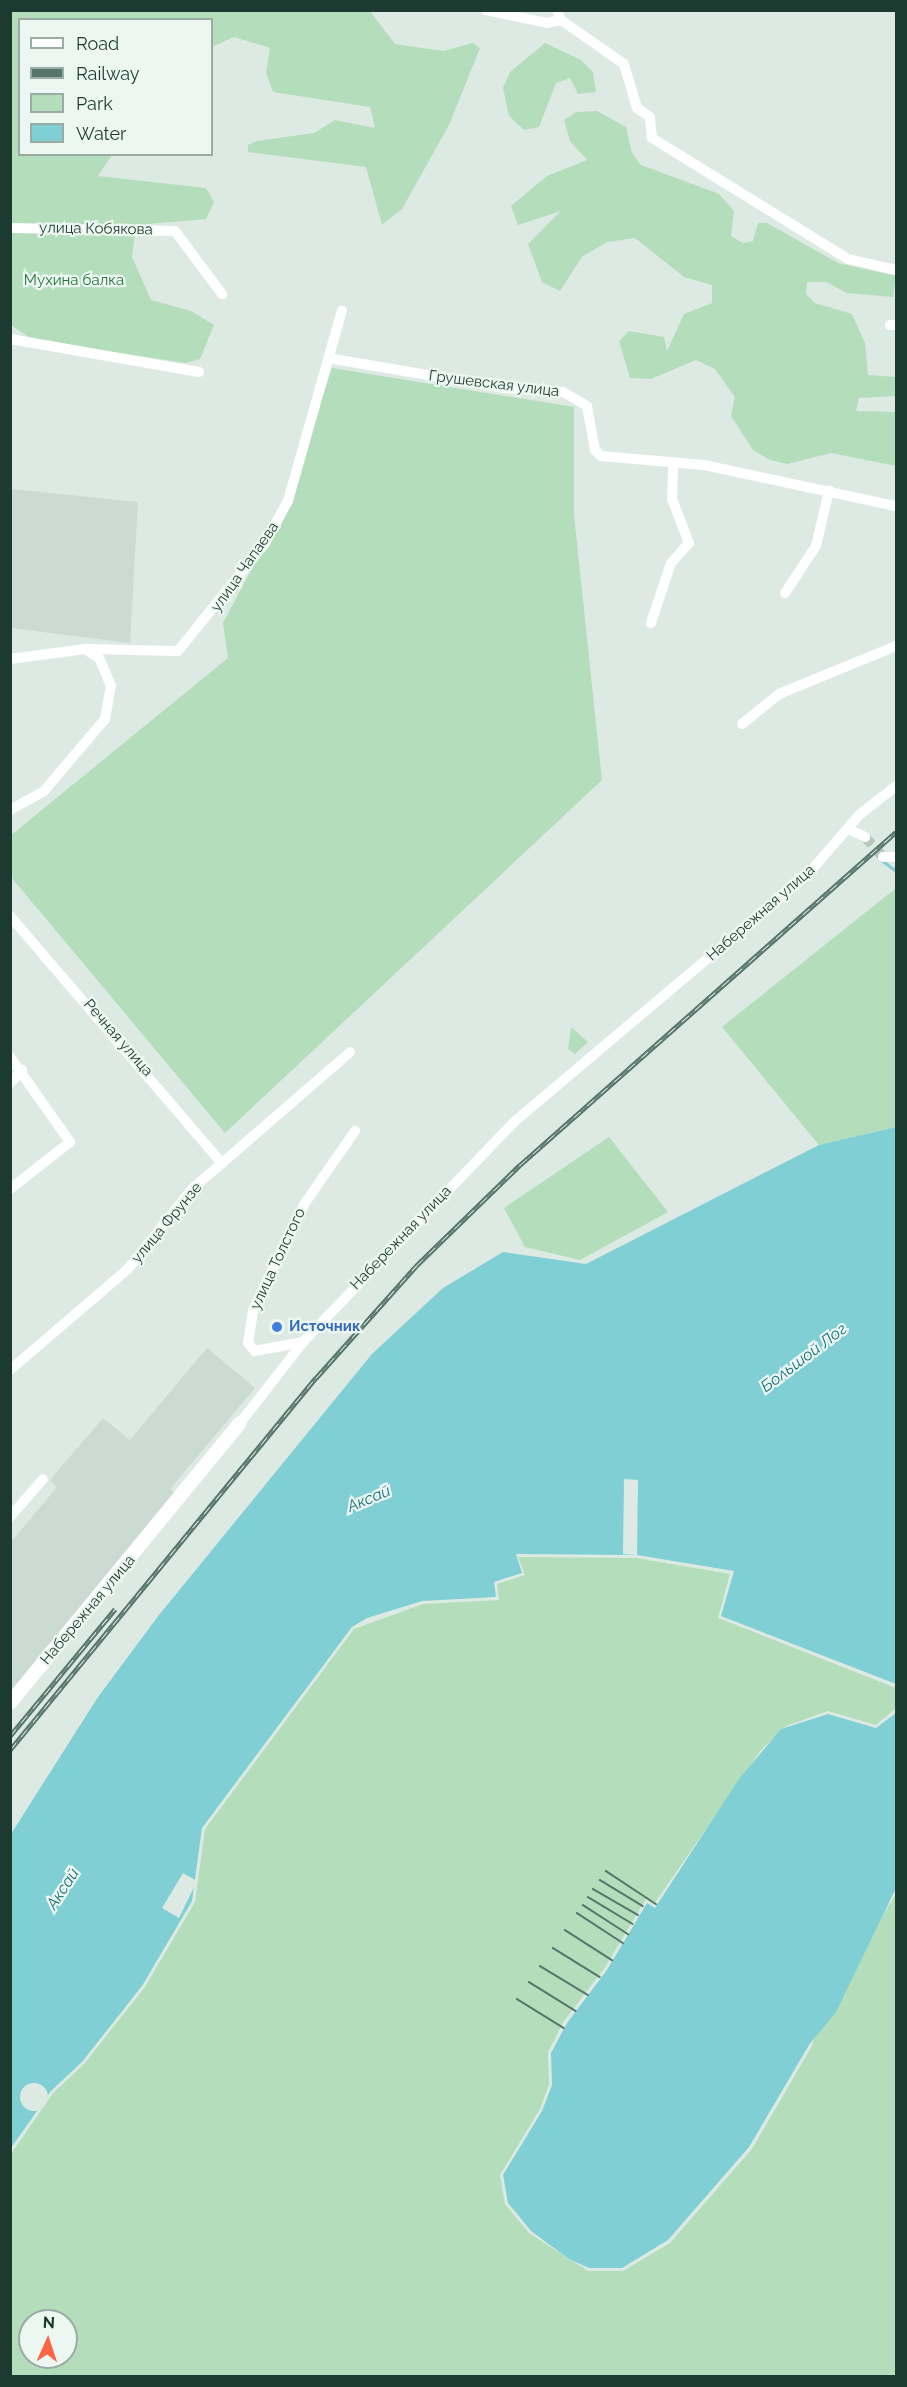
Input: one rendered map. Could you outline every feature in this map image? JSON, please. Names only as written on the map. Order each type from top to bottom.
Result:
[{"type":"street","points":[[486,10],[547,23],[559,15],[624,64],[637,108],[650,117],[652,138],[848,259],[897,270]]},
{"type":"street","name":"улица Кобякова","points":[[10,228],[175,231],[222,294]]},
{"type":"street","name":"улица Чапаева","points":[[10,659],[85,649],[178,651],[210,617],[288,501],[342,310]]},
{"type":"street","points":[[10,339],[199,372]]},
{"type":"street","name":"Грушевская улица","points":[[328,358],[574,395],[587,406],[595,450],[601,456],[673,462],[829,490],[897,506]]},
{"type":"street","points":[[651,623],[671,563],[689,543],[672,499],[673,462]]},
{"type":"street","points":[[785,593],[816,546],[829,490]]},
{"type":"street","points":[[742,724],[779,694],[897,646]]},
{"type":"street","points":[[10,810],[57,778],[105,719],[111,686],[99,658],[85,649]]},
{"type":"street","name":"Набережная улица","points":[[10,1703],[240,1424],[303,1341],[513,1122],[809,873],[848,829],[897,786]]},
{"type":"street","points":[[848,829],[865,837]]},
{"type":"street","points":[[883,857],[897,857]]},
{"type":"street","name":"Речная улица","points":[[12,920],[222,1163]]},
{"type":"street","name":"улица Фрунзе","points":[[10,1370],[128,1269],[192,1189],[350,1052]]},
{"type":"street","points":[[10,1057],[22,1070],[70,1142],[10,1188]]},
{"type":"street","points":[[10,1083],[22,1070]]},
{"type":"street","name":"улица Толстого","points":[[303,1341],[255,1351],[248,1343],[253,1310],[305,1203],[355,1131]]},
{"type":"street","points":[[10,1517],[43,1479]]},
{"type":"shaded area","points":[[11,489],[138,502],[130,643],[11,628]]},
{"type":"shaded area","points":[[207,1348],[255,1388],[170,1489],[177,1496],[11,1700],[11,1542],[57,1487],[50,1480],[103,1418],[130,1440]]},
{"type":"green space","name":"Мухина балка","points":[[11,11],[370,11],[395,44],[443,51],[473,43],[480,48],[449,125],[402,209],[382,225],[366,167],[248,152],[248,145],[257,141],[314,133],[335,120],[375,128],[370,107],[273,92],[266,73],[270,48],[234,37],[213,47],[213,18],[18,18],[18,156],[111,156],[98,176],[206,188],[214,202],[206,219],[136,225],[132,257],[151,300],[191,311],[214,325],[200,359],[186,363],[33,340],[11,325]]},
{"type":"green space","points":[[545,43],[581,60],[593,72],[596,92],[578,94],[570,78],[556,83],[539,127],[524,130],[509,116],[503,88],[510,72]]},
{"type":"green space","points":[[597,111],[626,127],[632,153],[641,165],[719,194],[734,211],[731,236],[743,243],[753,241],[758,223],[767,223],[838,263],[896,276],[893,297],[847,293],[826,282],[807,282],[806,294],[815,303],[852,314],[865,343],[868,375],[896,377],[896,396],[859,398],[856,411],[896,412],[896,466],[831,453],[787,464],[770,460],[753,450],[731,416],[735,397],[715,369],[696,360],[651,379],[630,378],[619,341],[629,331],[664,337],[667,351],[684,314],[712,303],[712,285],[684,277],[635,238],[607,242],[582,257],[560,291],[542,282],[528,244],[561,211],[518,225],[511,206],[547,176],[587,160],[570,141],[564,120],[576,112]]},
{"type":"green space","points":[[332,368],[574,407],[574,515],[602,780],[225,1133],[11,877],[10,836],[228,658],[223,623],[288,501]]},
{"type":"green space","points":[[896,888],[896,1127],[819,1145],[722,1027]]},
{"type":"green space","points":[[571,1027],[588,1042],[575,1054],[568,1049]]},
{"type":"green space","points":[[609,1137],[668,1212],[580,1260],[525,1247],[504,1208]]},
{"type":"green space","points":[[518,1557],[636,1558],[730,1574],[718,1618],[896,1688],[896,1708],[876,1725],[828,1711],[786,1726],[761,1750],[654,1904],[646,1899],[604,1969],[564,2021],[548,2052],[549,2084],[540,2109],[500,2175],[505,2204],[529,2233],[588,2271],[623,2271],[670,2243],[752,2149],[812,2046],[824,2010],[896,1894],[896,2376],[11,2376],[11,2154],[53,2093],[84,2064],[145,1987],[195,1902],[205,1829],[354,1629],[423,1604],[499,1600],[497,1584],[525,1575]]},
{"type":"water","points":[[896,1127],[896,1684],[721,1616],[734,1571],[637,1555],[516,1554],[522,1573],[494,1582],[496,1597],[422,1601],[367,1618],[352,1627],[202,1828],[192,1901],[142,1986],[82,2062],[51,2091],[11,2148],[11,1834],[98,1697],[159,1615],[372,1354],[443,1288],[503,1252],[586,1264],[819,1145]]},
{"type":"water","points":[[896,1713],[896,1888],[836,2012],[809,2045],[749,2147],[668,2240],[622,2268],[589,2268],[569,2259],[531,2231],[508,2203],[503,2175],[542,2111],[552,2085],[551,2053],[567,2023],[607,1970],[647,1903],[655,1908],[739,1779],[781,1729],[828,1714],[876,1728]]},
{"type":"pier","points":[[624,1479],[638,1480],[637,1555],[623,1554]]},
{"type":"pier","points":[[183,1873],[197,1881],[179,1918],[162,1908]]},
{"type":"pier","points":[[34,2083],[44,2087],[48,2097],[44,2107],[34,2111],[24,2107],[20,2097],[24,2087]]},
{"type":"waterway","points":[[880,859],[896,871]]},
{"type":"tunnel","points":[[865,837],[883,857]]},
{"type":"tram line","points":[[606,1871],[656,1904]]},
{"type":"tram line","points":[[600,1880],[643,1906]]},
{"type":"tram line","points":[[593,1889],[638,1915]]},
{"type":"tram line","points":[[588,1897],[633,1924]]},
{"type":"tram line","points":[[583,1905],[628,1934]]},
{"type":"tram line","points":[[577,1913],[623,1943]]},
{"type":"tram line","points":[[565,1930],[612,1960]]},
{"type":"tram line","points":[[553,1948],[600,1977]]},
{"type":"tram line","points":[[540,1966],[588,1995]]},
{"type":"tram line","points":[[529,1982],[576,2011]]},
{"type":"tram line","points":[[517,1999],[564,2028]]},
{"type":"railway","points":[[10,1750],[316,1378],[416,1266],[520,1165],[896,832]]},
{"type":"railway","points":[[10,1736],[115,1609]]},
{"type":"place","name":"Источник","points":[[277,1327]]},
{"type":"water label","name":"Большой Лог","points":[[804,1358]]},
{"type":"water label","name":"Аксай","points":[[369,1499]]},
{"type":"water label","name":"Аксай","points":[[63,1889]]}]
